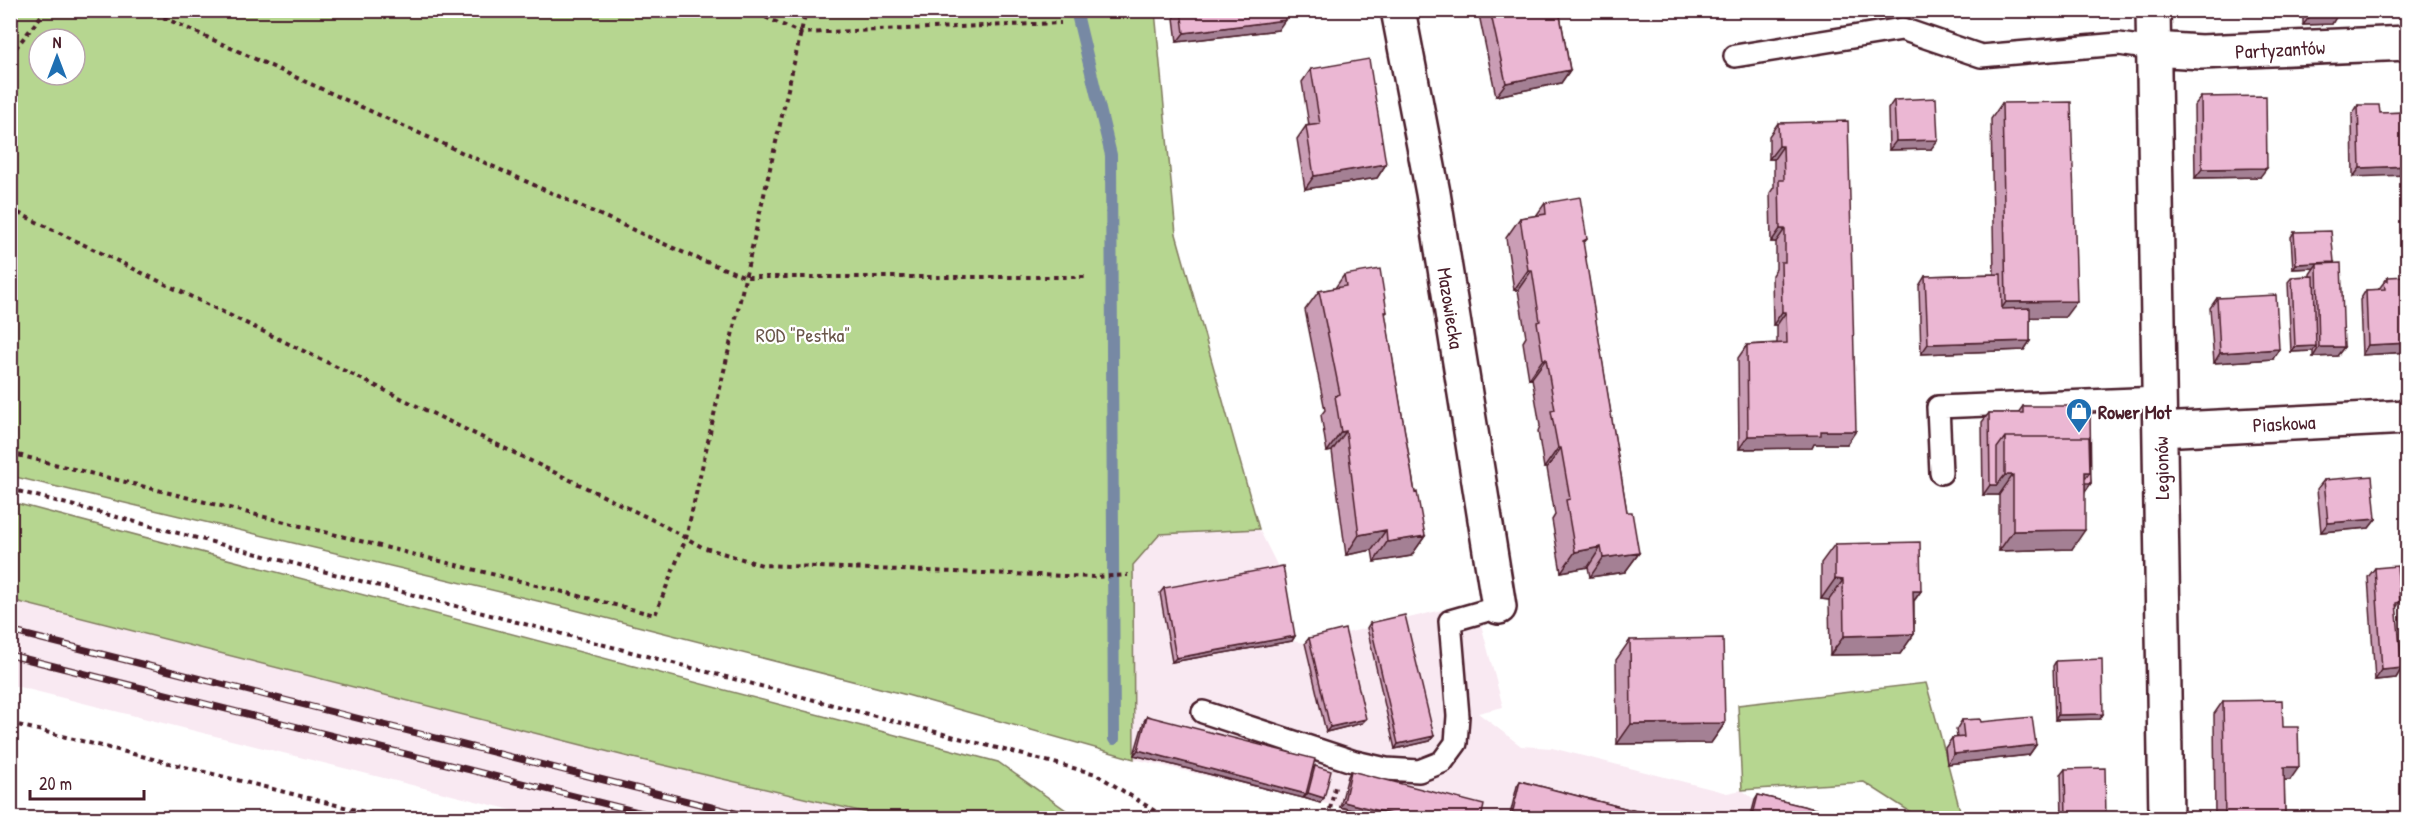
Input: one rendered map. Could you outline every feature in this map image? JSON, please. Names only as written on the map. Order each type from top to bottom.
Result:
[{"type":"street","name":"Mazowiecka","points":[[1398,10],[1433,193],[1499,607]]},
{"type":"street","name":"Legionów","points":[[2153,10],[2166,819]]},
{"type":"street","name":"Partyzantów","points":[[2153,49],[2201,52],[2408,43]]},
{"type":"street","name":"Piaskowa","points":[[2160,430],[2408,417]]},
{"type":"lane","points":[[1735,56],[1902,29],[1981,56],[2119,44],[2153,49]]},
{"type":"lane","points":[[1941,473],[1938,407],[2160,398]]},
{"type":"lane","points":[[1203,712],[1355,762],[1386,769],[1419,771],[1442,762],[1456,742],[1458,717],[1450,621],[1499,607]]},
{"type":"path","points":[[10,55],[46,10]]},
{"type":"path","points":[[147,10],[691,256],[746,277],[1089,277]]},
{"type":"path","points":[[749,10],[801,33],[1061,23]]},
{"type":"path","points":[[10,453],[655,615],[686,538],[806,10]]},
{"type":"path","points":[[10,209],[657,522],[702,548],[762,565],[1094,577],[1128,575]]},
{"type":"path","points":[[10,489],[1096,774],[1166,819]]},
{"type":"path","points":[[10,723],[388,819]]},
{"type":"shaded area","points":[[1259,529],[1280,571],[1292,641],[1305,643],[1475,602],[1503,707],[1478,713],[1521,746],[1552,748],[1727,793],[1742,790],[1755,800],[1833,818],[1338,818],[1340,807],[1134,759],[1133,565],[1160,534]]},
{"type":"shaded area","points":[[10,600],[629,757],[889,818],[544,818],[11,685]]},
{"type":"green space","name":"ROD \"Pestka\"","points":[[11,11],[1099,11],[1100,14],[1155,11],[1176,234],[1259,529],[1160,534],[1133,565],[1134,759],[907,695],[563,607],[11,476]]},
{"type":"green space","points":[[11,502],[998,762],[1073,815],[1088,818],[889,818],[629,757],[11,600]]},
{"type":"green space","points":[[1926,683],[1962,818],[1920,818],[1864,782],[1742,790],[1738,705]]},
{"type":"building","points":[[1181,10],[1284,10],[1285,20],[1184,33]]},
{"type":"building","points":[[1490,10],[1559,10],[1570,70],[1506,83]]},
{"type":"building","points":[[2310,10],[2338,10],[2338,14],[2310,16]]},
{"type":"building","points":[[1369,59],[1386,164],[1314,176],[1306,126],[1320,124],[1311,69]]},
{"type":"building","points":[[2266,96],[2267,168],[2202,169],[2201,97]]},
{"type":"building","points":[[1936,98],[1938,140],[1896,141],[1894,100]]},
{"type":"building","points":[[2071,102],[2077,301],[2006,302],[2002,103]]},
{"type":"building","points":[[2358,105],[2379,105],[2380,113],[2408,112],[2408,166],[2360,168]]},
{"type":"building","points":[[1848,121],[1856,431],[1821,431],[1821,435],[1748,436],[1747,345],[1787,343],[1786,312],[1782,312],[1781,262],[1785,262],[1785,229],[1780,229],[1779,180],[1784,180],[1783,146],[1779,146],[1778,123]]},
{"type":"building","points":[[1580,197],[1587,239],[1583,241],[1627,512],[1632,512],[1639,553],[1603,558],[1601,547],[1575,552],[1566,500],[1570,499],[1561,448],[1558,448],[1551,411],[1555,410],[1546,359],[1543,359],[1532,270],[1528,270],[1520,218],[1546,214],[1545,203]]},
{"type":"building","points":[[2331,231],[2334,262],[2296,264],[2294,232]]},
{"type":"building","points":[[2341,263],[2344,347],[2319,347],[2317,264]]},
{"type":"building","points":[[1380,269],[1415,493],[1417,492],[1425,536],[1387,542],[1386,530],[1359,535],[1346,431],[1341,432],[1335,396],[1340,394],[1319,291],[1346,286],[1344,275]]},
{"type":"building","points":[[2001,274],[2002,309],[2030,308],[2030,341],[1928,344],[1925,276]]},
{"type":"building","points":[[2314,276],[2316,346],[2295,347],[2292,277]]},
{"type":"building","points":[[2408,276],[2408,343],[2368,345],[2366,290],[2385,289],[2384,281],[2388,281],[2388,277]]},
{"type":"building","points":[[2276,295],[2279,349],[2220,353],[2217,298]]},
{"type":"building","points":[[2023,406],[2076,406],[2076,410],[2090,410],[2091,483],[2085,483],[2090,472],[2089,437],[2005,437],[1997,448],[1997,485],[1990,485],[1989,413],[2023,413]]},
{"type":"building","points":[[2005,437],[2089,437],[2090,472],[2085,472],[2085,530],[2013,531],[2013,475],[2005,475]]},
{"type":"building","points":[[2372,476],[2376,519],[2328,523],[2324,480]]},
{"type":"building","points":[[1920,542],[1921,591],[1913,591],[1914,634],[1844,636],[1843,580],[1835,579],[1835,544]]},
{"type":"building","points":[[1283,566],[1295,636],[1176,658],[1164,588]]},
{"type":"building","points":[[2397,566],[2400,602],[2396,603],[2402,668],[2382,670],[2375,568]]},
{"type":"building","points":[[1405,615],[1434,736],[1398,744],[1370,623]]},
{"type":"building","points":[[1345,629],[1366,719],[1330,727],[1309,638]]},
{"type":"building","points":[[1723,638],[1725,723],[1631,724],[1630,640]]},
{"type":"building","points":[[2102,659],[2103,714],[2058,715],[2056,661]]},
{"type":"building","points":[[2282,700],[2283,727],[2298,727],[2299,767],[2284,767],[2285,816],[2291,816],[2292,819],[2225,819],[2223,701]]},
{"type":"building","points":[[1147,716],[1315,759],[1306,794],[1138,750]]},
{"type":"building","points":[[2032,717],[2036,745],[1954,754],[1952,738],[1964,737],[1962,720],[1980,719],[1981,722]]},
{"type":"building","points":[[1315,766],[1331,771],[1324,798],[1308,793]]},
{"type":"building","points":[[2105,768],[2106,819],[2066,819],[2065,769]]},
{"type":"building","points":[[1351,771],[1484,805],[1481,819],[1410,819],[1344,802]]},
{"type":"building","points":[[1520,781],[1667,819],[1511,819]]},
{"type":"building","points":[[1758,795],[1856,819],[1752,819]]},
{"type":"waterway","points":[[1076,10],[1111,155],[1114,739]]},
{"type":"railway","points":[[10,631],[755,818]]},
{"type":"railway","points":[[10,655],[662,818]]},
{"type":"place","name":"Rower Mot","points":[[2079,434]]}]
